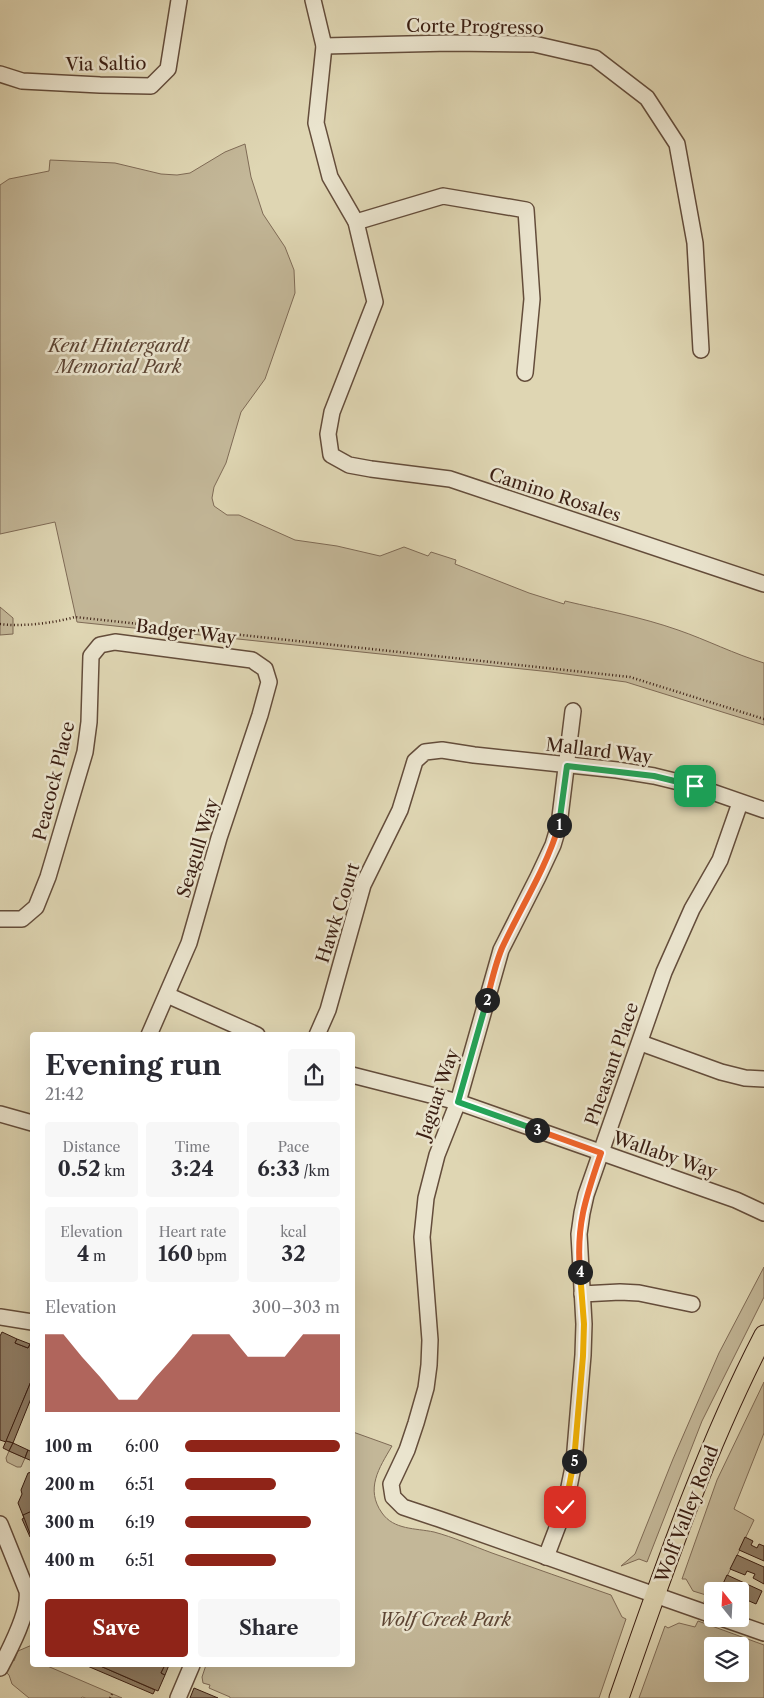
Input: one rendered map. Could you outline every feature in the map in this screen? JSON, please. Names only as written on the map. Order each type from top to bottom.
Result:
[{"type":"main road","name":"Wolf Valley Road","points":[[619,1698],[664,1570],[715,1441],[764,1335]]},
{"type":"street","name":"Via Saltio","points":[[0,74],[22,81],[151,86],[168,69],[180,0]]},
{"type":"street","points":[[313,0],[324,46],[316,124],[330,177],[356,222],[443,196],[526,210],[532,299],[525,373]]},
{"type":"street","name":"Corte Progresso","points":[[324,46],[450,43],[534,44],[594,58],[647,98],[677,144],[695,243],[702,350]]},
{"type":"street","name":"Camino Rosales","points":[[356,222],[375,302],[332,412],[328,434],[331,455],[349,465],[450,479],[764,584]]},
{"type":"street","name":"Badger Way","points":[[100,645],[115,642],[252,660],[265,669]]},
{"type":"street","name":"Peacock Place","points":[[0,919],[22,919],[36,907],[48,877],[85,752],[90,722],[91,656],[100,645]]},
{"type":"street","name":"Seagull Way","points":[[150,1032],[189,943],[219,838],[260,715],[269,682],[265,669]]},
{"type":"street","name":"Jaguar Way","points":[[546,1557],[403,1507],[393,1498],[391,1484],[407,1450],[416,1423],[426,1388],[429,1365],[430,1340],[422,1237],[426,1198],[437,1155],[458,1102],[501,950],[553,845],[559,825],[573,711]]},
{"type":"street","name":"Mallard Way","points":[[425,752],[442,750],[654,776],[695,786],[764,810]]},
{"type":"street","name":"Hawk Court","points":[[318,1032],[328,1010],[363,885],[400,810],[415,762],[425,752]]},
{"type":"street","name":"Pheasant Place","points":[[546,1557],[565,1507],[574,1462],[584,1324],[579,1261],[580,1227],[586,1195],[641,1043],[664,972],[692,909],[720,860],[740,803]]},
{"type":"street","points":[[167,995],[250,1032]]},
{"type":"street","points":[[641,1043],[721,1072],[745,1078],[764,1079]]},
{"type":"street","name":"Wallaby Way","points":[[355,1076],[458,1102],[727,1197],[764,1213]]},
{"type":"street","points":[[0,1114],[30,1122]]},
{"type":"street","points":[[582,1294],[639,1293],[692,1304]]},
{"type":"street","points":[[0,1317],[30,1322]]},
{"type":"street","points":[[0,1524],[27,1591],[28,1598],[24,1616],[0,1668]]},
{"type":"street","points":[[546,1557],[704,1612]]},
{"type":"street","points":[[749,1627],[764,1632]]},
{"type":"street","points":[[178,1698],[191,1667]]},
{"type":"path","points":[[0,624],[29,624],[75,617],[630,677],[764,719]]},
{"type":"path","points":[[110,1698],[112,1694]]},
{"type":"green space","name":"Kent Hintergardt Memorial Park","points":[[245,144],[251,177],[263,214],[285,247],[294,270],[295,293],[265,379],[241,412],[226,463],[214,487],[212,498],[214,506],[227,515],[239,515],[295,540],[337,546],[380,556],[404,547],[428,556],[431,552],[456,560],[455,564],[529,593],[564,604],[565,601],[664,625],[764,663],[764,725],[626,682],[551,672],[77,622],[55,522],[0,534],[0,185],[9,179],[49,171],[50,160],[115,163],[161,174],[177,175],[190,173],[225,152]]},
{"type":"green space","points":[[0,607],[13,618],[13,634],[0,635]]},
{"type":"green space","points":[[764,1267],[764,1297],[702,1421],[647,1562],[639,1559],[621,1566],[635,1554],[673,1459],[719,1353]]},
{"type":"green space","points":[[764,1382],[764,1433],[734,1509],[754,1520],[724,1582],[704,1582],[704,1594],[693,1591],[686,1579],[682,1579],[717,1480]]},
{"type":"green space","name":"Wolf Creek Park","points":[[355,1433],[392,1446],[379,1471],[374,1487],[377,1504],[387,1519],[405,1527],[448,1536],[611,1595],[622,1617],[626,1619],[599,1698],[230,1698],[209,1688],[210,1685],[203,1683],[202,1677],[205,1667],[355,1667]]},
{"type":"green space","points":[[9,1451],[25,1458],[21,1467],[7,1462],[6,1458]]},
{"type":"green space","points":[[698,1621],[704,1623],[704,1628],[717,1628],[742,1637],[704,1637],[704,1682],[749,1682],[749,1640],[764,1645],[764,1698],[639,1698],[665,1626],[668,1628],[679,1623],[695,1627]]},
{"type":"green space","points":[[30,1646],[30,1667],[50,1667],[122,1698],[29,1698],[12,1684],[9,1675],[0,1667],[0,1649],[14,1661],[18,1651]]},
{"type":"building","points":[[2,1332],[17,1339],[15,1343],[28,1348],[30,1344],[30,1384],[6,1442],[0,1440],[0,1336]]},
{"type":"building","points":[[17,1339],[30,1344],[28,1348],[15,1343]]},
{"type":"building","points":[[30,1384],[30,1401],[13,1443],[6,1441]]},
{"type":"building","points":[[6,1441],[13,1443],[9,1451],[3,1448]]},
{"type":"building","points":[[13,1443],[28,1450],[25,1458],[9,1451]]},
{"type":"building","points":[[28,1450],[30,1451],[30,1460],[25,1458]]},
{"type":"building","points":[[30,1472],[30,1537],[22,1519],[24,1518],[18,1503],[28,1473]]},
{"type":"building","points":[[30,1512],[30,1534],[23,1515]]},
{"type":"building","points":[[745,1537],[753,1541],[751,1545],[757,1548],[759,1544],[764,1546],[764,1561],[739,1550]]},
{"type":"building","points":[[737,1555],[764,1567],[764,1584],[753,1578],[755,1574],[747,1571],[745,1575],[730,1569]]},
{"type":"building","points":[[727,1575],[742,1582],[724,1582]]},
{"type":"building","points":[[749,1585],[762,1591],[756,1604],[749,1601]]},
{"type":"building","points":[[90,1667],[103,1667],[155,1690],[153,1694]]},
{"type":"building","points":[[103,1667],[164,1667],[161,1673],[165,1675],[158,1691]]},
{"type":"building","points":[[164,1667],[168,1667],[165,1675],[161,1673]]},
{"type":"building","points":[[194,1688],[218,1698],[190,1698]]},
{"type":"route","points":[[565,1507],[574,1462],[583,1356],[584,1324],[579,1234],[586,1195],[601,1153],[458,1102],[501,950],[553,845],[559,825],[567,766],[618,770],[695,786]]}]
